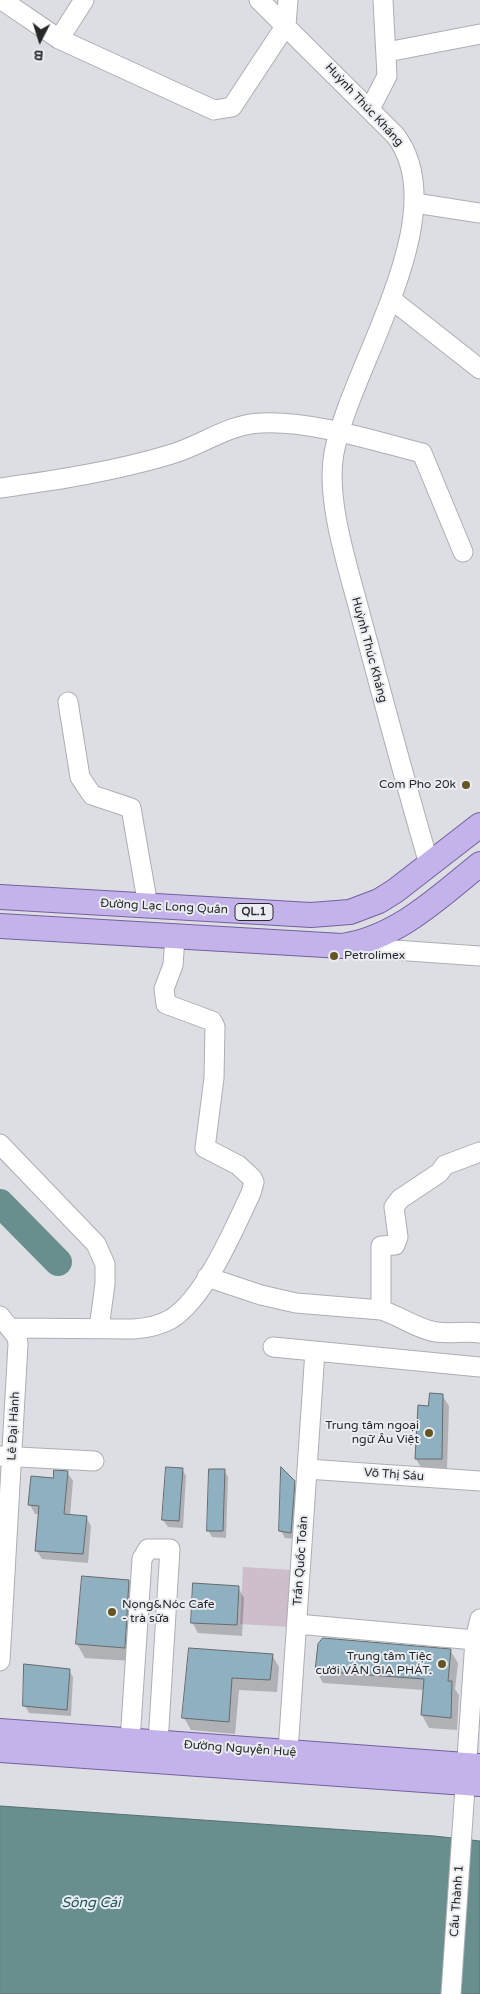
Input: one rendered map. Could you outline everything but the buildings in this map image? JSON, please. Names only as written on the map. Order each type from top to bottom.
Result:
[{"type":"main road","name":"Đường Lạc Long Quân","points":[[0,897],[311,915],[336,914],[364,908],[379,901],[395,891],[480,825]]},
{"type":"main road","points":[[0,926],[342,946],[369,940],[400,925],[480,864]]},
{"type":"main road","name":"Đường Nguyễn Huệ","points":[[0,1731],[158,1743],[287,1761]]},
{"type":"main road","name":"Đường Nguyễn Huệ","points":[[0,1750],[287,1761],[473,1774]]},
{"type":"street","points":[[2,0],[59,39],[214,110],[232,107],[286,25],[288,0]]},
{"type":"street","points":[[59,39],[84,0]]},
{"type":"street","name":"Huỳnh Thúc Kháng","points":[[259,0],[370,109],[405,147],[414,176],[414,203],[405,259],[339,432],[332,468],[336,509],[376,680],[429,864]]},
{"type":"street","points":[[370,109],[387,76],[383,0]]},
{"type":"street","points":[[387,52],[480,34]]},
{"type":"street","points":[[414,203],[480,213]]},
{"type":"street","points":[[391,299],[480,369]]},
{"type":"street","points":[[0,488],[65,478],[148,461],[193,448],[230,430],[260,422],[282,423],[339,432],[422,453],[463,552]]},
{"type":"street","points":[[68,702],[80,777],[92,795],[131,808],[148,906]]},
{"type":"street","points":[[3,1320],[134,1329],[148,1328],[165,1322],[179,1312],[207,1277],[228,1241],[251,1193],[254,1182],[252,1178],[238,1166],[205,1148],[214,1078],[215,1027],[212,1021],[166,1004],[164,989],[173,965],[175,937]]},
{"type":"street","points":[[342,946],[480,956]]},
{"type":"street","points":[[0,1144],[96,1244],[105,1264],[105,1284],[99,1328]]},
{"type":"street","points":[[381,1310],[381,1246],[395,1244],[398,1237],[394,1207],[400,1199],[440,1173],[445,1165],[480,1152]]},
{"type":"street","points":[[207,1277],[261,1295],[296,1303],[381,1310],[394,1314],[415,1326],[437,1332],[480,1334]]},
{"type":"street","name":"Lê Đại Hành","points":[[0,1661],[6,1456],[18,1344],[17,1337],[3,1320]]},
{"type":"street","points":[[273,1347],[480,1367]]},
{"type":"street","name":"Trần Quốc Toản","points":[[287,1761],[315,1351]]},
{"type":"street","points":[[6,1456],[94,1461]]},
{"type":"street","name":"Võ Thị Sáu","points":[[307,1469],[480,1481]]},
{"type":"street","points":[[130,1741],[142,1559],[148,1549],[170,1549],[158,1743]]},
{"type":"street","name":"Cầu Thành 1","points":[[451,1994],[463,1808],[473,1774],[475,1640],[480,1619]]},
{"type":"street","points":[[297,1624],[475,1640]]},
{"type":"shaded area","points":[[243,1567],[294,1570],[289,1627],[240,1624]]},
{"type":"water","name":"Sông Cái","points":[[0,1806],[434,1836],[480,1841],[480,1994],[0,1994]]},
{"type":"waterway","points":[[0,1203],[58,1262]]},
{"type":"place","name":"Com Pho 20k","points":[[466,785]]},
{"type":"place","name":"Petrolimex","points":[[334,956]]},
{"type":"place","name":"Trung tâm ngoại ngữ Âu Việt","points":[[429,1433]]},
{"type":"place","name":"Nọng&Nóc Cafe - trà sữa","points":[[112,1612]]},
{"type":"place","name":"Trung tâm Tiệc cưới VÂN GIA PHÁT.","points":[[442,1664]]}]
